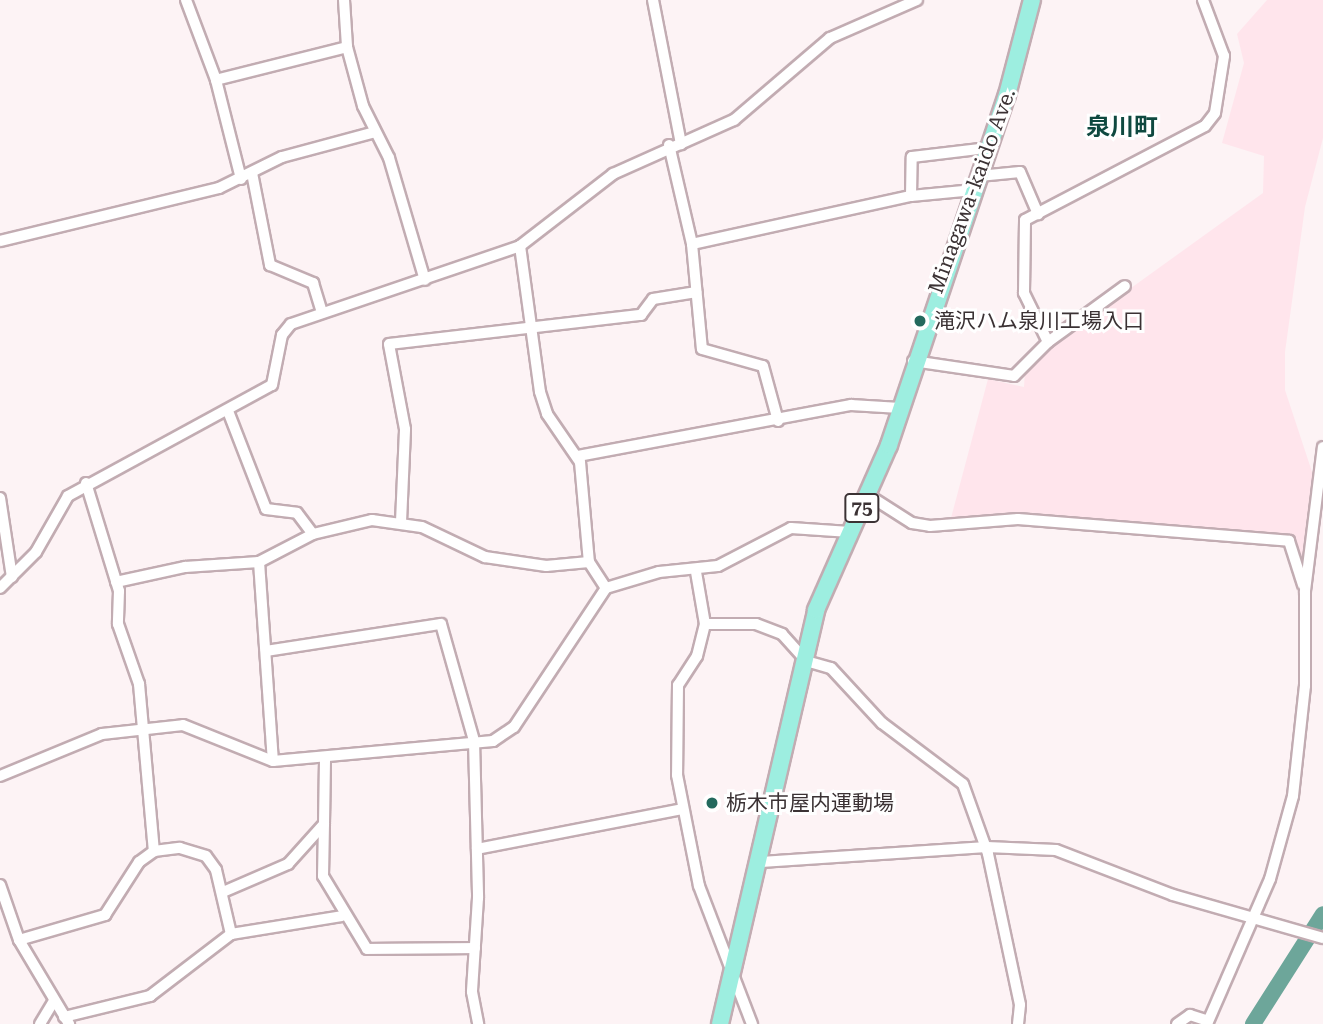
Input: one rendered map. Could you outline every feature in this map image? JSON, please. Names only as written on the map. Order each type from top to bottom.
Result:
[{"type":"main road","name":"Minagawa-kaido Ave.","points":[[720,1024],[761,862],[816,610],[868,495],[900,408],[913,361],[988,148],[1032,0]]},
{"type":"street","points":[[186,0],[216,79],[241,179]]},
{"type":"street","points":[[344,0],[347,47],[375,132],[389,158],[425,280]]},
{"type":"street","points":[[653,0],[692,244],[702,349],[763,366],[778,421]]},
{"type":"street","points":[[1048,342],[1024,293],[1025,220],[1205,126],[1215,113],[1224,56],[1203,0]]},
{"type":"street","points":[[0,589],[36,552],[68,496],[86,483],[228,411],[272,385],[282,335],[291,324],[520,246],[613,174],[734,120],[830,38],[910,1]]},
{"type":"street","points":[[216,79],[347,47]]},
{"type":"street","points":[[0,241],[241,179],[282,157],[375,132]]},
{"type":"street","points":[[911,196],[912,157],[988,148]]},
{"type":"street","points":[[692,244],[1020,172],[1038,214]]},
{"type":"street","points":[[252,173],[270,265],[313,283],[322,312]]},
{"type":"street","points":[[520,246],[547,414],[578,456],[589,562],[607,588]]},
{"type":"street","points":[[913,361],[1014,376],[1048,342],[1125,286]]},
{"type":"street","points":[[401,522],[405,429],[389,344],[641,315],[653,299],[696,292]]},
{"type":"street","points":[[578,456],[778,421],[851,405],[900,408]]},
{"type":"street","points":[[228,411],[266,509],[297,513],[313,534]]},
{"type":"street","points":[[1177,1024],[1191,1015],[1208,1023],[1249,918],[1270,879],[1293,796],[1305,686],[1304,592],[1323,447]]},
{"type":"street","points":[[86,483],[116,582],[118,624],[139,684],[154,851]]},
{"type":"street","points":[[868,495],[912,523],[930,526],[1017,519],[1289,541],[1304,592]]},
{"type":"street","points":[[0,498],[12,577]]},
{"type":"street","points":[[116,582],[185,567],[258,562],[313,534],[372,520],[401,522],[476,556],[546,566],[589,562]]},
{"type":"street","points":[[0,776],[102,734],[141,728],[195,727],[273,761],[326,759],[493,741],[514,727],[607,588],[659,572],[696,572],[738,559],[791,528],[850,531]]},
{"type":"street","points":[[258,562],[273,761]]},
{"type":"street","points":[[696,572],[705,624],[673,711],[682,809],[699,886],[733,968],[752,1024]]},
{"type":"street","points":[[266,651],[441,624],[474,741],[477,849],[472,992],[478,1024]]},
{"type":"street","points":[[705,624],[756,624],[782,634],[806,661],[831,668],[882,723],[963,784],[987,847],[1020,1005],[1018,1024]]},
{"type":"street","points":[[326,759],[323,876],[342,916],[367,949],[475,948]]},
{"type":"street","points":[[477,849],[682,809]]},
{"type":"street","points":[[223,892],[288,864],[324,824]]},
{"type":"street","points":[[761,862],[987,847],[1056,850],[1249,918],[1323,938]]},
{"type":"street","points":[[19,940],[105,915],[123,878],[154,851],[191,848],[206,856],[223,892],[231,934]]},
{"type":"street","points":[[0,885],[19,940],[53,1002],[67,1021],[150,996],[231,934],[342,916]]},
{"type":"street","points":[[40,1024],[53,1002]]},
{"type":"shaded area","points":[[1267,0],[1323,0],[1323,138],[1305,207],[1285,352],[1285,390],[1316,484],[1305,576],[1289,537],[951,518],[988,379],[1024,387],[1025,370],[1056,342],[1263,193],[1264,156],[1222,143],[1244,63],[1237,34]]},
{"type":"waterway","points":[[1253,1024],[1323,914]]},
{"type":"place","name":"滝沢ハム泉川工場入口","points":[[920,321]]},
{"type":"place","name":"栃木市屋内運動場","points":[[712,803]]},
{"type":"district","name":"泉川町","points":[[1122,128]]}]
